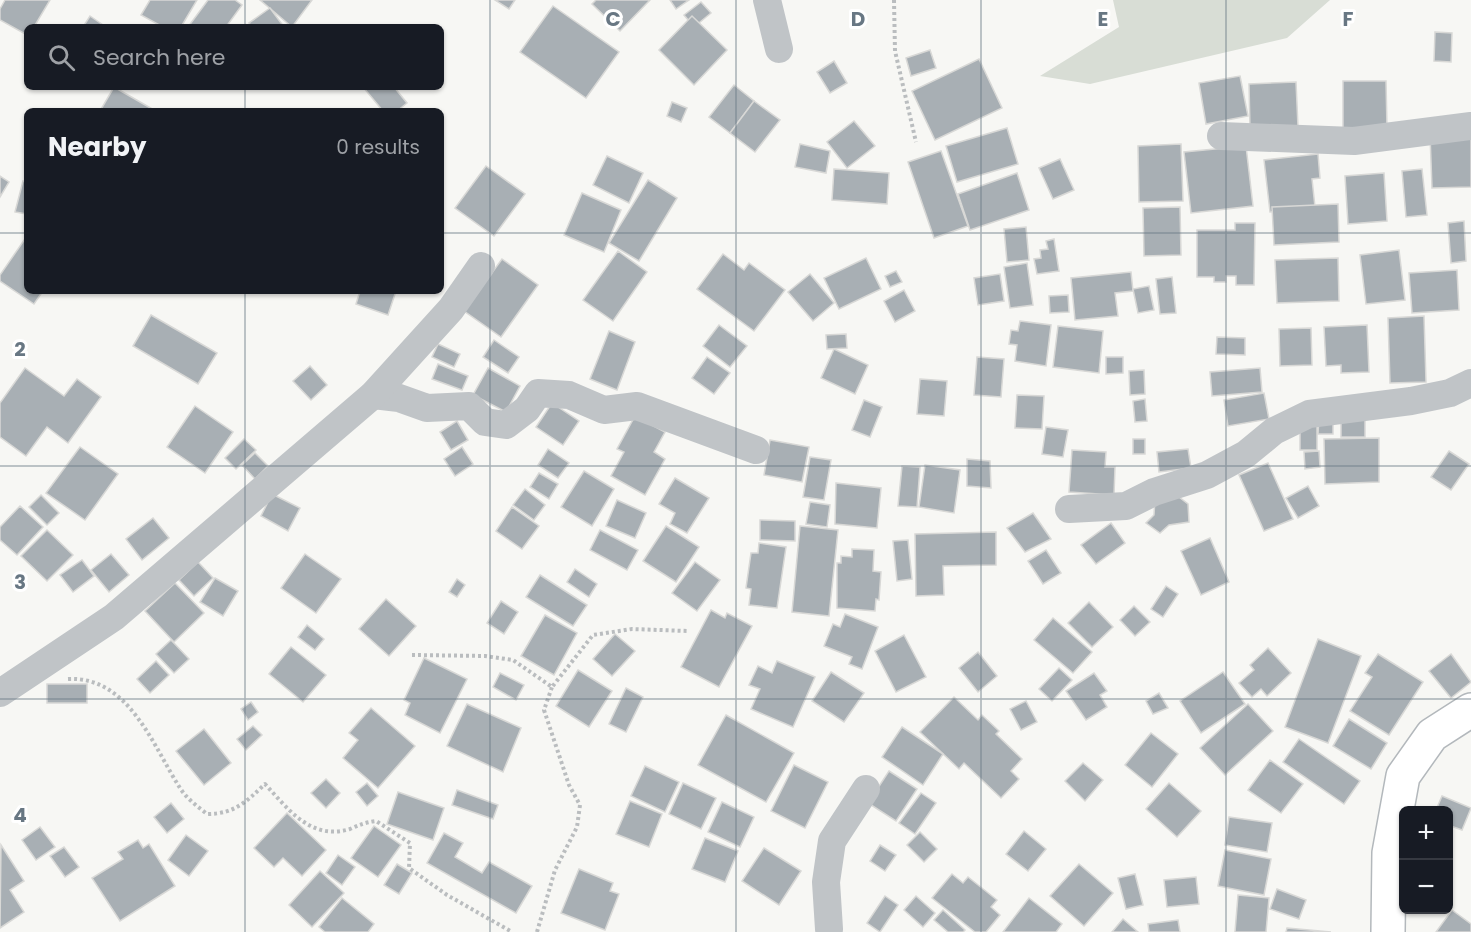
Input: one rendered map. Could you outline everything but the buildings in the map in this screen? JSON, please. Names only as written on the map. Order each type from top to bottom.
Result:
[{"type":"street","points":[[767,0],[779,49]]},
{"type":"street","points":[[1221,136],[1354,141],[1471,126]]},
{"type":"street","points":[[0,693],[114,617],[373,395],[451,309],[481,266]]},
{"type":"street","points":[[1069,509],[1126,506],[1154,492],[1207,475],[1246,454],[1275,431],[1309,414],[1411,401],[1450,393],[1471,383]]},
{"type":"street","points":[[373,395],[399,398],[427,408],[470,406],[485,422],[506,425],[527,409],[538,393],[568,395],[604,410],[637,406],[756,450]]},
{"type":"street","points":[[1388,932],[1389,853],[1403,776],[1432,735],[1471,711]]},
{"type":"street","points":[[833,931],[826,882],[832,841],[866,789]]},
{"type":"path","points":[[894,0],[895,51],[916,142]]},
{"type":"path","points":[[537,932],[555,870],[577,827],[580,805],[568,785],[544,710],[552,687],[593,635],[632,628],[688,631]]},
{"type":"path","points":[[412,655],[485,656],[513,660],[552,687]]},
{"type":"path","points":[[58,680],[70,678],[97,682],[111,691],[142,724],[180,789],[207,814],[224,814],[241,807],[265,784],[293,815],[321,831],[350,829],[358,824],[376,821],[410,843],[409,868],[426,882],[512,932]]},
{"type":"shaded area","points":[[1113,0],[1330,0],[1287,38],[1090,84],[1040,76],[1119,27]]}]
